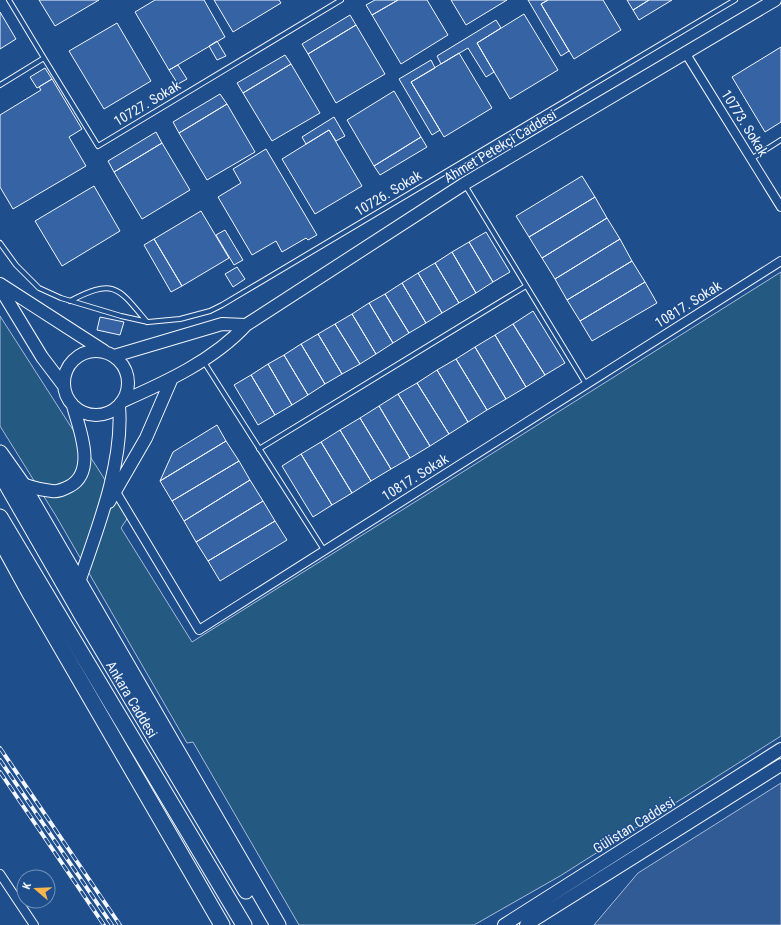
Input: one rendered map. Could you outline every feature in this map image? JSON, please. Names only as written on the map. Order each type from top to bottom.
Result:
[{"type":"highway","points":[[0,453],[22,484],[278,925]]},
{"type":"highway","name":"Ankara Caddesi","points":[[0,473],[84,619],[160,744],[266,925]]},
{"type":"highway","name":"Ankara Caddesi","points":[[0,517],[69,630],[244,925]]},
{"type":"highway","points":[[0,539],[33,599],[222,925]]},
{"type":"street","name":"Ahmet Petekçi Caddesi","points":[[121,403],[172,378],[232,341],[246,325],[464,184],[775,0]]},
{"type":"street","name":"10773. Sokak","points":[[686,54],[781,207]]},
{"type":"street","name":"10817. Sokak","points":[[116,492],[199,630],[781,261]]},
{"type":"street","points":[[0,284],[110,354],[124,366],[128,380],[126,394],[121,403],[113,411],[99,415],[85,414],[73,406]]},
{"type":"street","points":[[0,288],[42,357],[64,386]]},
{"type":"street","points":[[22,484],[53,492],[75,484],[84,463],[84,453],[73,406],[65,394],[64,386],[66,372],[73,360],[79,355],[93,351],[110,354],[222,324],[246,325]]},
{"type":"street","points":[[104,509],[116,492],[146,438],[172,378]]},
{"type":"street","points":[[79,582],[104,509],[118,438],[121,403]]},
{"type":"street","name":"Gülistan Caddesi","points":[[504,925],[781,749]]},
{"type":"street","name":"Gülistan Caddesi","points":[[526,925],[781,765]]},
{"type":"street","points":[[0,874],[34,925]]},
{"type":"lane","points":[[0,85],[44,58],[9,0]]},
{"type":"lane","name":"10727. Sokak","points":[[44,58],[98,146],[341,0]]},
{"type":"lane","name":"10726. Sokak","points":[[148,322],[187,317],[222,305],[735,0]]},
{"type":"lane","points":[[751,159],[781,140]]},
{"type":"lane","points":[[464,184],[586,384]]},
{"type":"lane","points":[[0,243],[16,265],[39,288],[70,301],[148,322]]},
{"type":"lane","points":[[259,449],[526,286]]},
{"type":"lane","points":[[70,301],[97,288],[109,287],[119,291],[148,322]]},
{"type":"lane","points":[[202,359],[324,550]]},
{"type":"shaded area","points":[[781,272],[781,736],[560,876],[474,925],[299,925],[193,742],[187,743],[56,516],[0,426],[0,316],[125,511],[127,519],[121,528],[192,642]]},
{"type":"shaded area","points":[[781,783],[781,925],[594,925],[638,873]]},
{"type":"building","points":[[39,0],[99,0],[55,26]]},
{"type":"building","points":[[155,0],[204,0],[225,37],[169,70],[135,12]]},
{"type":"building","points":[[214,0],[279,0],[281,3],[233,32]]},
{"type":"building","points":[[375,0],[398,0],[372,15],[366,5]]},
{"type":"building","points":[[398,0],[427,0],[448,35],[401,64],[372,15]]},
{"type":"building","points":[[451,0],[507,0],[466,25]]},
{"type":"building","points":[[528,0],[548,0],[541,4],[569,51],[561,56]]},
{"type":"building","points":[[548,0],[603,0],[621,30],[574,59],[541,4]]},
{"type":"building","points":[[627,0],[649,0],[633,10]]},
{"type":"building","points":[[649,0],[672,0],[639,20],[633,10]]},
{"type":"building","points":[[0,12],[16,39],[0,49]]},
{"type":"building","points":[[524,14],[558,70],[510,99],[477,43]]},
{"type":"building","points":[[350,15],[356,25],[308,54],[302,44]]},
{"type":"building","points":[[496,20],[501,28],[477,43],[494,72],[486,77],[468,48],[441,64],[437,56]]},
{"type":"building","points":[[117,23],[151,81],[104,109],[69,51]]},
{"type":"building","points":[[356,25],[385,74],[336,103],[308,54]]},
{"type":"building","points":[[217,41],[226,56],[217,60],[209,46]]},
{"type":"building","points":[[781,47],[781,122],[765,132],[732,77]]},
{"type":"building","points":[[459,53],[492,108],[444,137],[411,82]]},
{"type":"building","points":[[285,55],[291,64],[243,93],[237,83]]},
{"type":"building","points":[[431,60],[435,68],[411,82],[440,130],[432,135],[399,79]]},
{"type":"building","points":[[291,64],[320,113],[272,141],[243,93]]},
{"type":"building","points":[[178,65],[187,79],[178,84],[169,70]]},
{"type":"building","points":[[45,68],[52,79],[37,88],[30,77]]},
{"type":"building","points":[[52,79],[82,129],[69,137],[86,166],[13,209],[0,187],[0,115],[41,90],[39,87]]},
{"type":"building","points":[[394,91],[421,137],[374,166],[347,120]]},
{"type":"building","points":[[220,94],[227,104],[179,133],[173,122]]},
{"type":"building","points":[[227,104],[255,152],[207,180],[179,133]]},
{"type":"building","points":[[334,117],[345,136],[336,141],[329,130],[306,144],[302,137]]},
{"type":"building","points":[[329,130],[362,186],[315,214],[282,159]]},
{"type":"building","points":[[156,132],[162,143],[114,172],[108,161]]},
{"type":"building","points":[[421,137],[427,147],[380,175],[374,166]]},
{"type":"building","points":[[162,143],[190,190],[142,219],[114,172]]},
{"type":"building","points":[[266,149],[317,235],[308,240],[306,238],[282,252],[276,241],[252,255],[218,197],[241,183],[233,169]]},
{"type":"building","points":[[582,176],[595,197],[529,237],[516,216]]},
{"type":"building","points":[[94,186],[120,231],[62,266],[35,221]]},
{"type":"building","points":[[595,197],[607,218],[542,258],[529,237]]},
{"type":"building","points":[[201,211],[229,258],[182,286],[154,239]]},
{"type":"building","points":[[607,218],[620,239],[555,279],[542,258]]},
{"type":"building","points":[[225,230],[243,260],[234,265],[216,235]]},
{"type":"building","points":[[486,232],[510,272],[493,282],[469,242]]},
{"type":"building","points":[[154,239],[182,286],[171,292],[144,245]]},
{"type":"building","points":[[620,239],[632,261],[567,300],[555,279]]},
{"type":"building","points":[[469,242],[493,282],[476,293],[452,252]]},
{"type":"building","points":[[452,252],[476,293],[459,303],[435,263]]},
{"type":"building","points":[[632,261],[645,282],[580,321],[567,300]]},
{"type":"building","points":[[435,263],[459,303],[442,313],[418,273]]},
{"type":"building","points":[[237,267],[245,279],[233,287],[225,274]]},
{"type":"building","points":[[418,273],[442,313],[426,323],[402,283]]},
{"type":"building","points":[[645,282],[657,303],[592,341],[580,321]]},
{"type":"building","points":[[402,283],[426,323],[409,333],[385,294]]},
{"type":"building","points":[[385,294],[409,333],[393,343],[369,303]]},
{"type":"building","points":[[369,303],[393,343],[376,354],[352,314]]},
{"type":"building","points":[[533,311],[565,363],[545,375],[513,324]]},
{"type":"building","points":[[352,314],[376,354],[360,364],[335,324]]},
{"type":"building","points":[[100,317],[124,322],[120,335],[97,330]]},
{"type":"building","points":[[335,324],[360,364],[342,374],[318,334]]},
{"type":"building","points":[[513,324],[545,375],[526,387],[495,335]]},
{"type":"building","points":[[318,334],[342,374],[325,384],[301,344]]},
{"type":"building","points":[[495,335],[526,387],[506,399],[475,347]]},
{"type":"building","points":[[301,344],[325,384],[308,395],[284,355]]},
{"type":"building","points":[[475,347],[506,399],[487,410],[456,359]]},
{"type":"building","points":[[284,355],[308,395],[292,405],[268,364]]},
{"type":"building","points":[[456,359],[487,410],[468,422],[437,370]]},
{"type":"building","points":[[268,364],[292,405],[275,415],[251,375]]},
{"type":"building","points":[[437,370],[468,422],[449,434],[417,383]]},
{"type":"building","points":[[251,375],[275,415],[258,425],[234,385]]},
{"type":"building","points":[[417,383],[449,434],[430,446],[398,394]]},
{"type":"building","points":[[398,394],[430,446],[410,458],[379,406]]},
{"type":"building","points":[[379,406],[410,458],[391,469],[360,418]]},
{"type":"building","points":[[360,418],[391,469],[371,481],[340,430]]},
{"type":"building","points":[[217,425],[226,441],[160,481],[173,452]]},
{"type":"building","points":[[340,430],[371,481],[352,493],[321,442]]},
{"type":"building","points":[[226,441],[239,461],[172,501],[160,481]]},
{"type":"building","points":[[321,442],[352,493],[332,505],[301,454]]},
{"type":"building","points":[[301,454],[332,505],[313,517],[282,466]]},
{"type":"building","points":[[239,461],[250,480],[184,521],[172,501]]},
{"type":"building","points":[[250,480],[263,501],[196,542],[184,521]]},
{"type":"building","points":[[263,501],[275,521],[208,561],[196,542]]},
{"type":"building","points":[[275,521],[287,540],[220,581],[208,561]]},
{"type":"railway","points":[[0,748],[120,925]]},
{"type":"railway","points":[[0,760],[112,925]]},
{"type":"railway","points":[[0,772],[104,925]]}]
